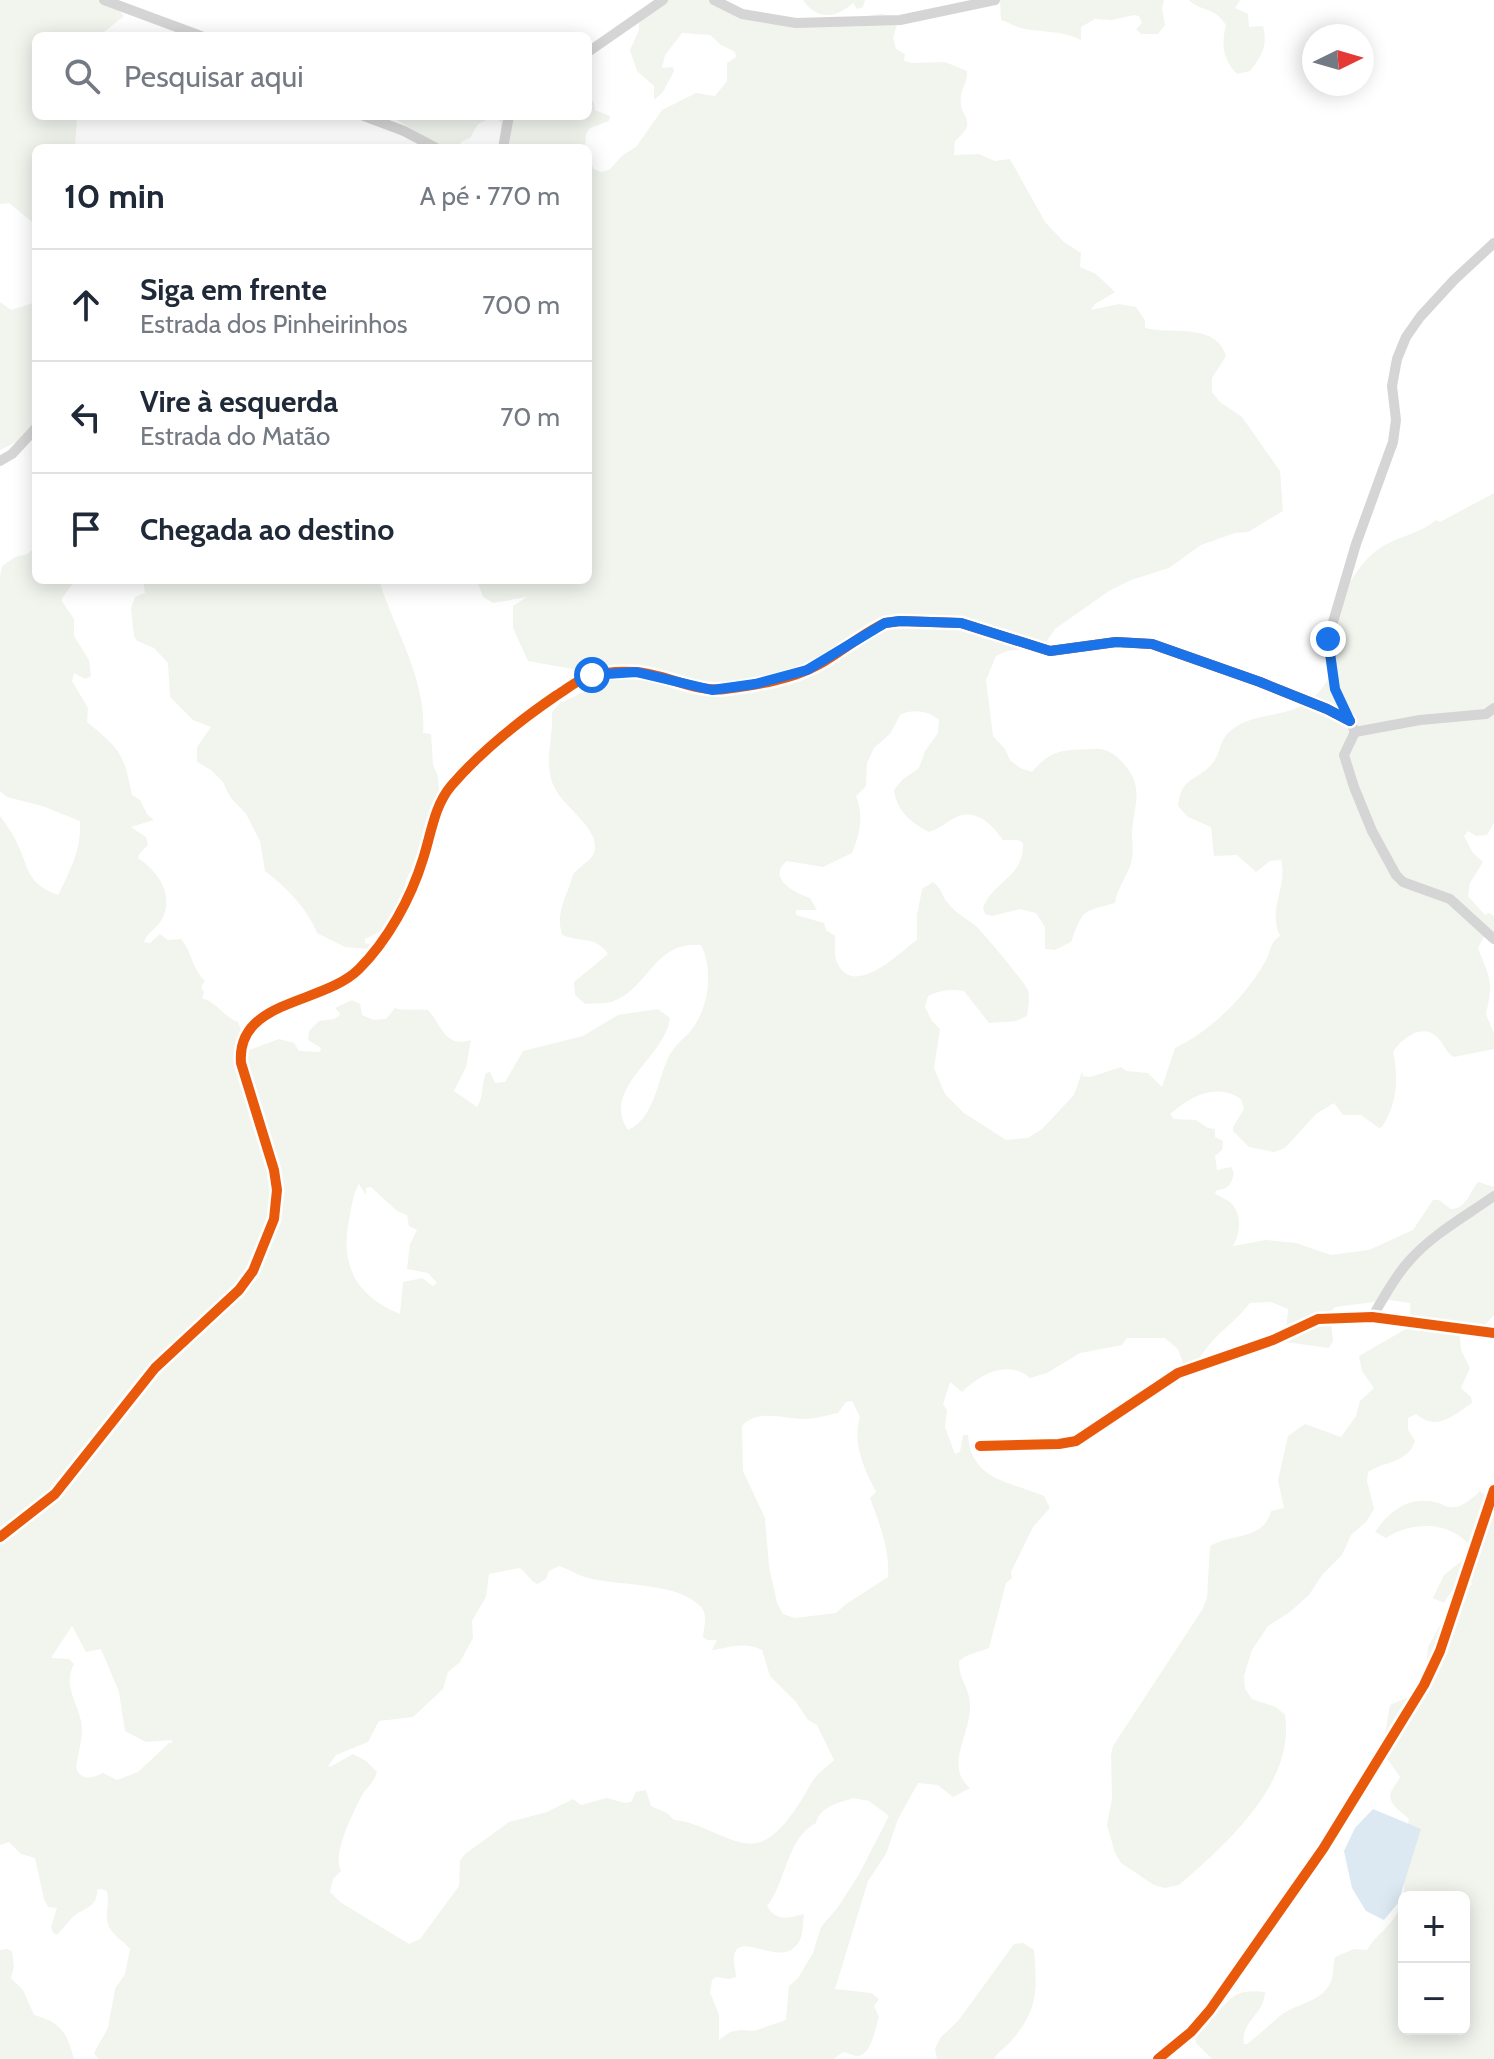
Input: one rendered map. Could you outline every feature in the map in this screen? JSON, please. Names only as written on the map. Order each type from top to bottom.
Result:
[{"type":"street","points":[[104,0],[190,32]]},
{"type":"street","points":[[592,49],[663,0]]},
{"type":"street","points":[[714,0],[742,14],[796,23],[900,20],[995,0]]},
{"type":"street","points":[[375,120],[428,144]]},
{"type":"street","points":[[504,144],[508,120]]},
{"type":"street","points":[[1494,243],[1454,280],[1406,337],[1397,359],[1392,386],[1396,420],[1393,442],[1356,544],[1328,639],[1335,689],[1353,727],[1344,755],[1372,831],[1396,875],[1403,882],[1450,899],[1494,939]]},
{"type":"street","points":[[0,461],[12,454],[32,432]]},
{"type":"street","points":[[0,1537],[55,1494],[155,1368],[239,1290],[253,1271],[274,1219],[277,1190],[269,1151],[241,1063],[240,1049],[248,1030],[267,1013],[340,984],[363,965],[392,926],[414,882],[439,806],[451,786],[515,725],[580,680],[613,672],[636,672],[712,690],[733,688],[807,670],[885,623],[900,621],[954,623],[1050,651],[1116,642],[1168,648],[1327,709],[1353,727],[1486,714],[1494,708]]},
{"type":"street","points":[[1372,1317],[1410,1260],[1429,1242],[1494,1196]]},
{"type":"street","points":[[980,1446],[1076,1441],[1163,1381],[1196,1365],[1273,1340],[1318,1319],[1372,1317],[1494,1333]]},
{"type":"street","points":[[1158,2059],[1202,2021],[1253,1950],[1323,1849],[1424,1685],[1440,1651],[1494,1490]]},
{"type":"shaded area","points":[[0,0],[110,0],[124,16],[104,32],[32,32],[32,120],[77,120],[75,144],[32,144],[32,222],[9,203],[0,204]]},
{"type":"shaded area","points":[[657,0],[725,0],[755,15],[821,24],[880,14],[895,16],[898,21],[893,38],[896,49],[905,54],[904,61],[945,62],[967,71],[961,103],[967,123],[963,134],[955,141],[954,155],[979,154],[995,161],[1010,159],[1045,222],[1064,242],[1081,253],[1080,267],[1096,274],[1115,292],[1091,310],[1119,304],[1136,307],[1145,320],[1145,328],[1203,334],[1221,345],[1226,356],[1212,378],[1212,392],[1220,402],[1242,417],[1280,471],[1283,511],[1248,532],[1235,533],[1201,545],[1169,568],[1109,591],[1055,629],[1047,641],[1036,648],[1007,651],[996,656],[986,680],[993,736],[1010,760],[1032,772],[1045,759],[1059,752],[1101,749],[1120,759],[1134,780],[1136,796],[1129,868],[1115,903],[1085,914],[1071,942],[1055,950],[1045,949],[1045,927],[1036,913],[1020,909],[992,916],[985,914],[983,908],[988,899],[1019,864],[1023,843],[1003,840],[979,817],[966,814],[929,832],[916,825],[902,810],[894,790],[919,768],[925,751],[938,733],[939,720],[926,713],[915,711],[900,715],[890,734],[874,748],[867,763],[866,786],[856,796],[860,825],[852,853],[823,867],[787,861],[781,867],[781,879],[785,884],[810,898],[817,910],[796,910],[796,915],[824,923],[826,930],[835,936],[836,959],[844,972],[854,976],[877,970],[917,940],[917,915],[922,889],[933,882],[950,906],[976,926],[1003,957],[1028,990],[1027,1016],[1016,1021],[989,1023],[964,991],[959,990],[928,996],[925,1007],[940,1029],[934,1068],[945,1094],[964,1113],[1006,1140],[1028,1138],[1042,1129],[1074,1095],[1082,1072],[1083,1076],[1090,1077],[1121,1067],[1126,1071],[1148,1073],[1162,1087],[1175,1048],[1202,1032],[1248,988],[1280,936],[1276,907],[1282,880],[1281,860],[1270,861],[1256,872],[1237,855],[1214,856],[1211,827],[1188,817],[1178,806],[1182,790],[1211,765],[1225,736],[1237,726],[1296,708],[1319,692],[1337,666],[1331,653],[1330,637],[1340,602],[1348,585],[1369,557],[1387,544],[1436,520],[1440,522],[1494,493],[1494,823],[1487,835],[1476,836],[1468,831],[1464,836],[1473,853],[1483,862],[1470,883],[1468,896],[1485,915],[1489,913],[1494,916],[1494,933],[1483,938],[1478,948],[1489,979],[1486,1014],[1494,1034],[1494,1049],[1454,1057],[1431,1033],[1412,1034],[1393,1052],[1395,1091],[1382,1127],[1361,1115],[1343,1115],[1334,1103],[1316,1114],[1285,1148],[1274,1152],[1249,1147],[1233,1131],[1244,1109],[1241,1099],[1232,1094],[1204,1094],[1170,1114],[1174,1119],[1196,1120],[1215,1129],[1215,1137],[1223,1141],[1222,1150],[1215,1156],[1217,1170],[1231,1167],[1234,1173],[1229,1186],[1215,1193],[1231,1203],[1237,1213],[1239,1230],[1233,1246],[1266,1240],[1296,1243],[1331,1255],[1369,1250],[1413,1230],[1433,1200],[1439,1200],[1451,1209],[1456,1208],[1464,1203],[1478,1182],[1494,1187],[1494,1315],[1477,1334],[1454,1332],[1460,1337],[1461,1350],[1470,1368],[1461,1388],[1471,1397],[1472,1403],[1438,1422],[1416,1414],[1408,1418],[1408,1430],[1415,1441],[1412,1448],[1402,1458],[1368,1472],[1367,1481],[1374,1509],[1366,1522],[1351,1535],[1342,1555],[1322,1575],[1309,1595],[1268,1626],[1252,1650],[1244,1676],[1245,1689],[1252,1699],[1276,1707],[1285,1715],[1285,1740],[1280,1765],[1268,1788],[1236,1832],[1179,1885],[1165,1888],[1154,1885],[1121,1863],[1115,1853],[1107,1825],[1112,1799],[1113,1746],[1202,1610],[1207,1598],[1210,1546],[1255,1531],[1262,1527],[1271,1511],[1284,1508],[1278,1480],[1288,1436],[1305,1424],[1341,1437],[1356,1416],[1360,1401],[1374,1388],[1362,1371],[1359,1356],[1411,1326],[1410,1303],[1389,1300],[1335,1307],[1330,1312],[1333,1341],[1329,1348],[1285,1342],[1288,1309],[1271,1302],[1250,1303],[1209,1345],[1197,1363],[1183,1363],[1178,1349],[1165,1338],[1127,1338],[1122,1345],[1080,1353],[1047,1373],[1030,1378],[1013,1370],[994,1371],[962,1392],[950,1382],[943,1404],[947,1410],[945,1427],[955,1454],[960,1452],[963,1435],[968,1435],[976,1461],[984,1470],[1005,1482],[1044,1496],[1050,1508],[1033,1527],[1011,1572],[1012,1578],[1006,1583],[989,1648],[959,1661],[970,1704],[959,1769],[962,1779],[970,1788],[953,1797],[938,1785],[918,1783],[898,1819],[886,1854],[868,1881],[835,1989],[871,1993],[879,1999],[874,2006],[879,2017],[874,2034],[866,2052],[861,2055],[843,2052],[834,2059],[98,2059],[94,2053],[108,2028],[115,1989],[125,1974],[130,1949],[109,1926],[107,1891],[97,1890],[92,1905],[75,1915],[57,1935],[51,1927],[57,1908],[48,1907],[44,1899],[35,1858],[21,1854],[9,1842],[0,1845],[0,816],[34,880],[58,895],[74,859],[80,831],[80,821],[7,797],[0,791],[2,566],[32,550],[32,584],[72,584],[61,600],[74,619],[74,636],[89,660],[91,676],[85,679],[74,673],[72,681],[88,708],[87,722],[119,753],[132,795],[140,800],[154,820],[131,827],[146,837],[148,845],[138,858],[162,883],[166,899],[161,920],[144,942],[150,943],[160,934],[168,940],[181,939],[205,981],[201,987],[204,992],[202,998],[238,1022],[249,1050],[279,1039],[294,1043],[299,1051],[320,1052],[321,1048],[308,1040],[309,1031],[319,1021],[339,1016],[335,1008],[352,1000],[360,1004],[362,1015],[374,1020],[386,1019],[395,1008],[428,1010],[450,1039],[462,1042],[471,1040],[466,1067],[454,1091],[477,1107],[486,1073],[490,1072],[495,1083],[505,1082],[523,1051],[583,1036],[618,1015],[658,1009],[670,1018],[666,1032],[628,1086],[622,1100],[622,1115],[628,1130],[637,1124],[650,1108],[671,1052],[696,1024],[701,1013],[708,978],[705,955],[701,945],[672,951],[661,958],[624,996],[611,1002],[585,1004],[575,995],[574,982],[608,954],[598,944],[562,935],[561,911],[572,876],[593,856],[595,847],[591,833],[552,782],[549,753],[552,712],[560,703],[584,692],[586,680],[578,670],[528,661],[513,628],[513,606],[527,597],[493,603],[483,597],[478,584],[592,584],[592,166],[601,172],[609,170],[636,147],[662,110],[696,93],[715,96],[727,81],[727,63],[736,57],[735,52],[710,35],[682,33],[665,55],[662,68],[673,67],[674,71],[663,92],[654,100],[654,86],[637,71],[630,50],[639,30],[639,17]],"holes":[[[359,1184],[366,1195],[366,1188],[371,1187],[397,1211],[407,1215],[409,1226],[417,1230],[410,1244],[407,1269],[428,1273],[437,1283],[433,1286],[422,1278],[403,1282],[400,1314],[372,1298],[355,1278],[350,1265],[347,1237],[352,1202]],[[852,1401],[860,1417],[858,1446],[876,1492],[870,1498],[886,1546],[888,1577],[836,1613],[795,1618],[783,1614],[777,1603],[769,1566],[765,1518],[743,1471],[742,1426],[756,1417],[764,1416],[817,1418],[838,1413],[846,1402]],[[559,1566],[588,1578],[663,1589],[691,1599],[704,1614],[703,1637],[717,1640],[712,1650],[743,1646],[762,1650],[770,1676],[796,1702],[808,1720],[817,1725],[834,1760],[814,1779],[776,1833],[755,1843],[735,1841],[674,1820],[651,1806],[646,1790],[636,1792],[631,1802],[607,1798],[581,1805],[573,1799],[547,1812],[509,1822],[465,1854],[460,1861],[459,1886],[420,1939],[409,1944],[340,1902],[330,1892],[333,1879],[341,1871],[339,1855],[348,1825],[377,1772],[353,1754],[328,1766],[336,1755],[368,1742],[379,1721],[413,1717],[443,1689],[448,1672],[460,1662],[473,1638],[472,1621],[486,1597],[489,1574],[519,1568],[538,1584],[546,1579],[549,1571]],[[72,1626],[86,1652],[101,1649],[119,1692],[125,1731],[146,1742],[172,1740],[172,1744],[170,1742],[138,1772],[117,1780],[103,1773],[84,1777],[76,1767],[82,1726],[70,1686],[74,1664],[69,1659],[51,1658]],[[853,1798],[869,1801],[889,1816],[858,1876],[821,1927],[813,1953],[798,1978],[789,1986],[786,2020],[754,2031],[730,2032],[719,2040],[719,2015],[710,1992],[712,1980],[716,1977],[736,1977],[734,1959],[737,1949],[744,1946],[783,1952],[792,1949],[800,1940],[804,1914],[778,1917],[767,1906],[793,1849],[806,1830],[816,1823],[826,1809]]]},
{"type":"shaded area","points":[[803,0],[865,0],[863,7],[857,9],[853,3],[840,12],[827,15],[814,11]]},
{"type":"shaded area","points":[[1000,0],[1164,0],[1165,25],[1158,34],[1141,34],[1136,29],[1142,23],[1139,16],[1095,19],[1081,27],[1081,40],[1061,33],[1022,28],[1001,20]]},
{"type":"shaded area","points":[[1189,0],[1240,0],[1235,8],[1248,14],[1249,27],[1263,26],[1263,50],[1250,71],[1237,74],[1229,63],[1224,45],[1226,25],[1221,19]]},
{"type":"shaded area","points":[[592,100],[595,110],[610,116],[609,121],[590,128],[585,144],[500,144],[501,122],[498,120],[592,120]]},
{"type":"shaded area","points":[[397,120],[487,120],[478,124],[470,138],[460,144],[436,144]]},
{"type":"shaded area","points":[[0,302],[11,310],[32,303],[32,431],[0,450]]},
{"type":"shaded area","points":[[144,584],[380,584],[415,674],[423,713],[423,733],[431,734],[440,803],[427,842],[407,878],[398,913],[383,930],[365,939],[365,943],[373,945],[370,949],[345,947],[317,933],[296,899],[265,871],[260,841],[246,814],[230,797],[223,782],[197,762],[197,747],[211,727],[193,720],[170,697],[168,663],[154,648],[137,641],[134,636],[131,608],[135,597],[145,593]]},
{"type":"shaded area","points":[[1480,1491],[1490,1498],[1494,1516],[1494,2059],[1212,2059],[1196,2043],[1195,2031],[1201,2020],[1218,2011],[1234,1996],[1251,1991],[1265,1992],[1261,2007],[1245,2030],[1244,2044],[1247,2044],[1286,2012],[1324,1992],[1332,1980],[1335,1957],[1354,1949],[1367,1950],[1398,1911],[1398,2035],[1470,2035],[1470,1891],[1404,1891],[1401,1852],[1409,1819],[1391,1799],[1392,1790],[1400,1777],[1382,1751],[1390,1705],[1415,1694],[1425,1679],[1428,1647],[1439,1627],[1472,1584],[1469,1579],[1457,1583],[1444,1603],[1433,1598],[1444,1575],[1474,1551],[1456,1534],[1433,1526],[1409,1528],[1386,1538],[1375,1532],[1386,1518],[1408,1503],[1425,1501],[1455,1507],[1468,1502]]},
{"type":"shaded area","points":[[1373,1809],[1421,1829],[1402,1891],[1398,1891],[1398,1903],[1384,1920],[1366,1911],[1352,1888],[1344,1851],[1355,1828]]},
{"type":"shaded area","points":[[1023,1943],[1034,1950],[1035,1987],[1032,2008],[1021,2029],[994,2059],[937,2059],[935,2049],[940,2038],[958,2021],[1014,1944]]},
{"type":"shaded area","points":[[0,1950],[12,1951],[14,1966],[11,1978],[23,1990],[34,2015],[51,2021],[62,2030],[74,2059],[0,2059]]},
{"type":"cycle path","points":[[0,1537],[55,1494],[155,1368],[239,1290],[253,1271],[274,1219],[277,1190],[274,1170],[241,1063],[243,1042],[252,1026],[285,1006],[343,981],[359,969],[380,945],[405,903],[418,874],[437,812],[451,786],[501,737],[576,682],[600,674],[630,672],[647,673],[714,690],[748,686],[807,670],[885,623],[961,623],[1050,651],[1116,642],[1152,644],[1260,682],[1350,721]]},
{"type":"cycle path","points":[[980,1446],[1076,1441],[1178,1373],[1273,1340],[1318,1319],[1372,1317],[1494,1333]]},
{"type":"cycle path","points":[[1158,2059],[1191,2032],[1210,2010],[1323,1849],[1424,1685],[1440,1651],[1494,1490]]},
{"type":"route","points":[[592,675],[636,672],[712,690],[722,689],[807,670],[891,621],[954,623],[1050,651],[1116,642],[1152,644],[1260,682],[1350,721],[1335,689],[1328,639]]}]
